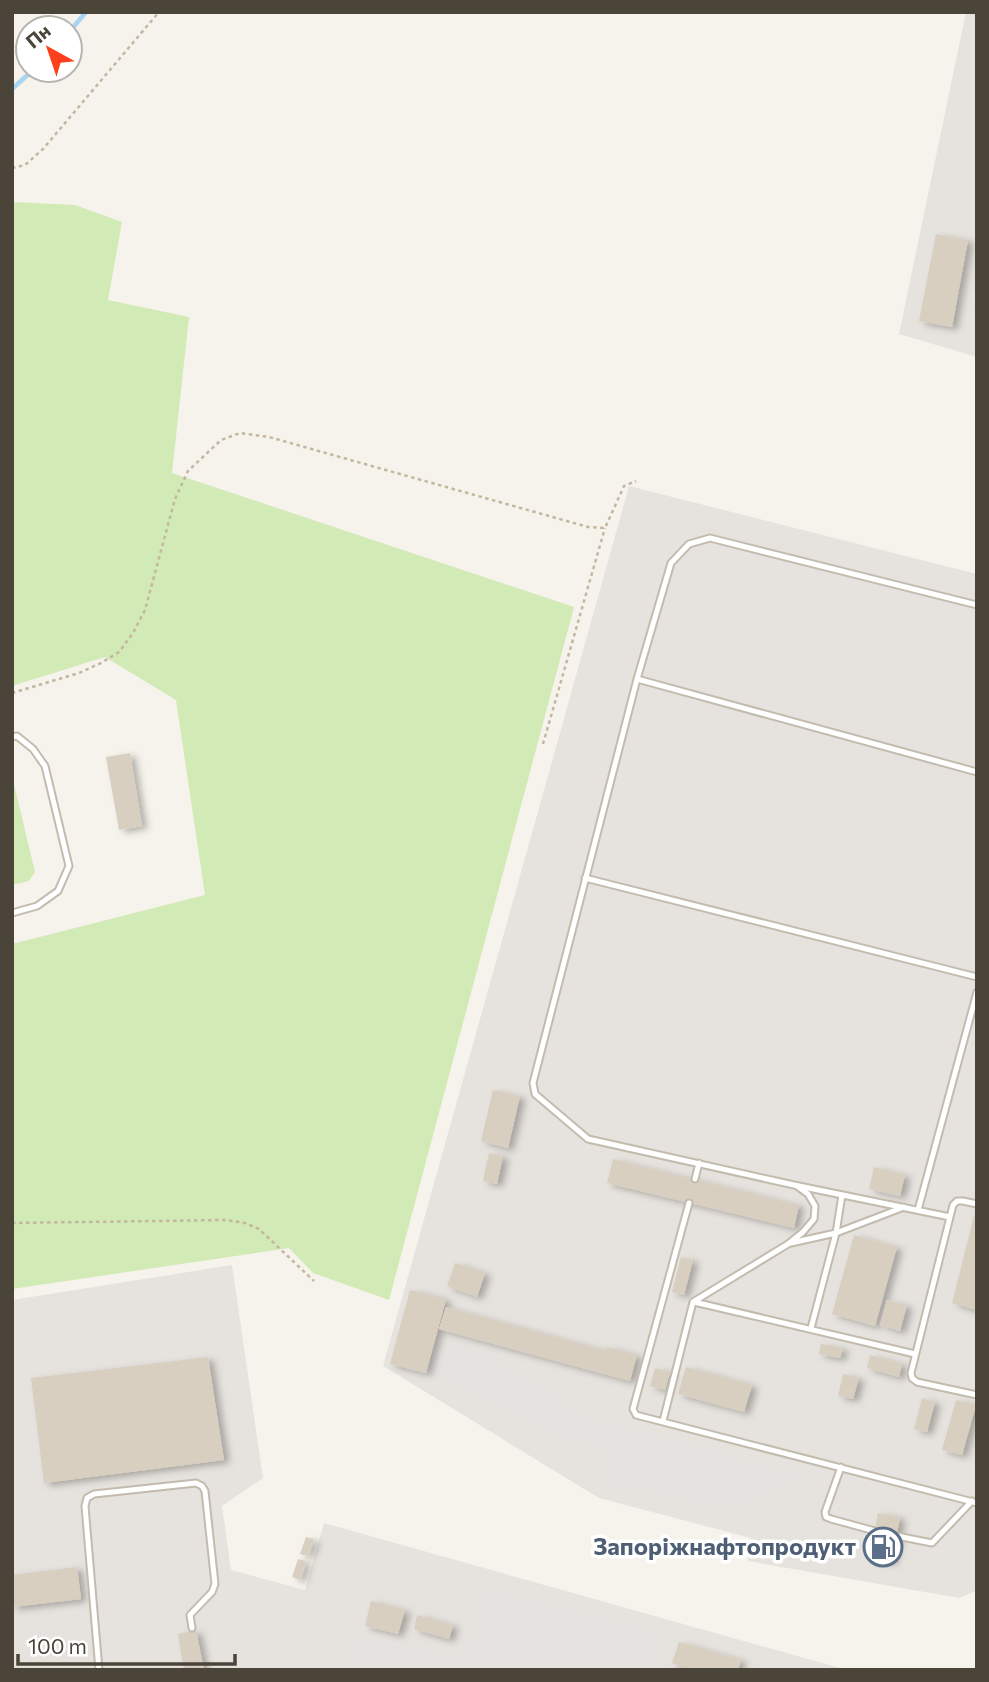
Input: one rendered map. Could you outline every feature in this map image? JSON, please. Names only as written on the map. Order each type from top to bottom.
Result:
[{"type":"lane","points":[[950,1217],[588,1139],[535,1094],[533,1083],[637,679],[671,563],[689,544],[710,538],[977,605]]},
{"type":"lane","points":[[637,679],[977,772]]},
{"type":"lane","points":[[12,737],[17,736],[33,749],[45,766],[69,866],[58,891],[37,906],[12,913]]},
{"type":"lane","points":[[585,878],[977,977]]},
{"type":"lane","points":[[918,1210],[977,992]]},
{"type":"lane","points":[[695,1179],[699,1163]]},
{"type":"lane","points":[[663,1421],[693,1302],[788,1244],[814,1219],[815,1206],[808,1195],[794,1185]]},
{"type":"lane","points":[[811,1328],[836,1233],[842,1195]]},
{"type":"lane","points":[[977,1204],[963,1200],[953,1205],[911,1373],[917,1382],[977,1395]]},
{"type":"lane","points":[[689,1203],[633,1409],[636,1415],[974,1502]]},
{"type":"lane","points":[[788,1244],[836,1233],[904,1207]]},
{"type":"lane","points":[[693,1302],[915,1354]]},
{"type":"lane","points":[[841,1467],[825,1512],[827,1517],[875,1531]]},
{"type":"lane","points":[[99,1670],[85,1506],[87,1498],[94,1494],[196,1483],[202,1486],[205,1491],[215,1584],[212,1592],[190,1615],[192,1628]]},
{"type":"lane","points":[[897,1536],[932,1543],[974,1502]]},
{"type":"path","points":[[12,168],[25,165],[43,149],[159,12]]},
{"type":"path","points":[[12,693],[79,673],[119,652],[145,610],[175,499],[188,471],[221,440],[240,433],[269,438],[588,527],[605,528]]},
{"type":"path","points":[[543,744],[605,528],[624,486],[636,481]]},
{"type":"path","points":[[12,1223],[226,1220],[245,1223],[260,1228],[314,1282]]},
{"type":"shaded area","points":[[966,12],[977,12],[977,357],[899,334]]},
{"type":"shaded area","points":[[629,486],[977,574],[977,1590],[959,1598],[748,1561],[751,1538],[599,1498],[383,1366]]},
{"type":"shaded area","points":[[232,1265],[263,1478],[222,1506],[231,1570],[305,1590],[324,1523],[847,1670],[12,1670],[12,1300]]},
{"type":"shaded area","points":[[440,1340],[483,1350],[588,1415],[812,1477],[737,1511],[604,1484],[612,1453],[546,1436],[431,1370]]},
{"type":"shaded area","points":[[483,1586],[670,1635],[662,1663],[686,1670],[349,1670],[359,1632],[463,1659]]},
{"type":"green space","points":[[12,202],[75,205],[122,222],[108,300],[189,317],[172,473],[574,607],[389,1300],[313,1273],[289,1248],[12,1289],[12,944],[205,895],[176,700],[105,657],[12,686]]},
{"type":"green space","points":[[12,776],[35,872],[29,881],[12,885]]},
{"type":"building","points":[[936,234],[968,240],[952,327],[919,321]]},
{"type":"building","points":[[130,753],[142,826],[119,830],[106,757]]},
{"type":"building","points":[[493,1090],[520,1096],[508,1148],[481,1141]]},
{"type":"building","points":[[489,1153],[503,1156],[497,1184],[483,1181]]},
{"type":"building","points":[[613,1159],[799,1205],[794,1228],[607,1183]]},
{"type":"building","points":[[874,1167],[905,1175],[900,1196],[869,1189]]},
{"type":"building","points":[[974,1216],[977,1217],[977,1310],[952,1303]]},
{"type":"building","points":[[854,1235],[897,1247],[875,1326],[832,1314]]},
{"type":"building","points":[[681,1257],[693,1260],[684,1295],[672,1292]]},
{"type":"building","points":[[455,1263],[485,1273],[477,1297],[447,1286]]},
{"type":"building","points":[[410,1290],[446,1299],[426,1373],[390,1364]]},
{"type":"building","points":[[887,1300],[907,1305],[900,1331],[880,1325]]},
{"type":"building","points":[[446,1307],[606,1351],[607,1347],[637,1355],[630,1381],[439,1329]]},
{"type":"building","points":[[821,1344],[843,1348],[840,1358],[819,1354]]},
{"type":"building","points":[[870,1355],[902,1364],[899,1377],[867,1368]]},
{"type":"building","points":[[208,1357],[224,1460],[44,1483],[31,1378]]},
{"type":"building","points":[[686,1367],[752,1385],[744,1412],[678,1394]]},
{"type":"building","points":[[655,1368],[670,1372],[665,1390],[650,1386]]},
{"type":"building","points":[[843,1374],[859,1378],[853,1399],[838,1396]]},
{"type":"building","points":[[922,1398],[935,1402],[927,1432],[914,1429]]},
{"type":"building","points":[[956,1400],[976,1405],[962,1455],[942,1450]]},
{"type":"building","name":"Запоріжнафтопродукт","points":[[878,1513],[900,1517],[892,1562],[870,1558]]},
{"type":"building","points":[[306,1537],[314,1539],[308,1556],[300,1554]]},
{"type":"building","points":[[298,1559],[306,1561],[300,1580],[292,1577]]},
{"type":"building","points":[[77,1567],[81,1599],[12,1607],[12,1575]]},
{"type":"building","points":[[371,1601],[405,1610],[398,1634],[365,1626]]},
{"type":"building","points":[[417,1615],[453,1625],[449,1639],[414,1629]]},
{"type":"building","points":[[196,1630],[204,1670],[184,1670],[178,1634]]},
{"type":"building","points":[[679,1642],[741,1660],[738,1670],[694,1670],[672,1663]]},
{"type":"waterway","points":[[12,89],[18,84]]},
{"type":"place","name":"Запоріжнафтопродукт","points":[[883,1547]]}]
